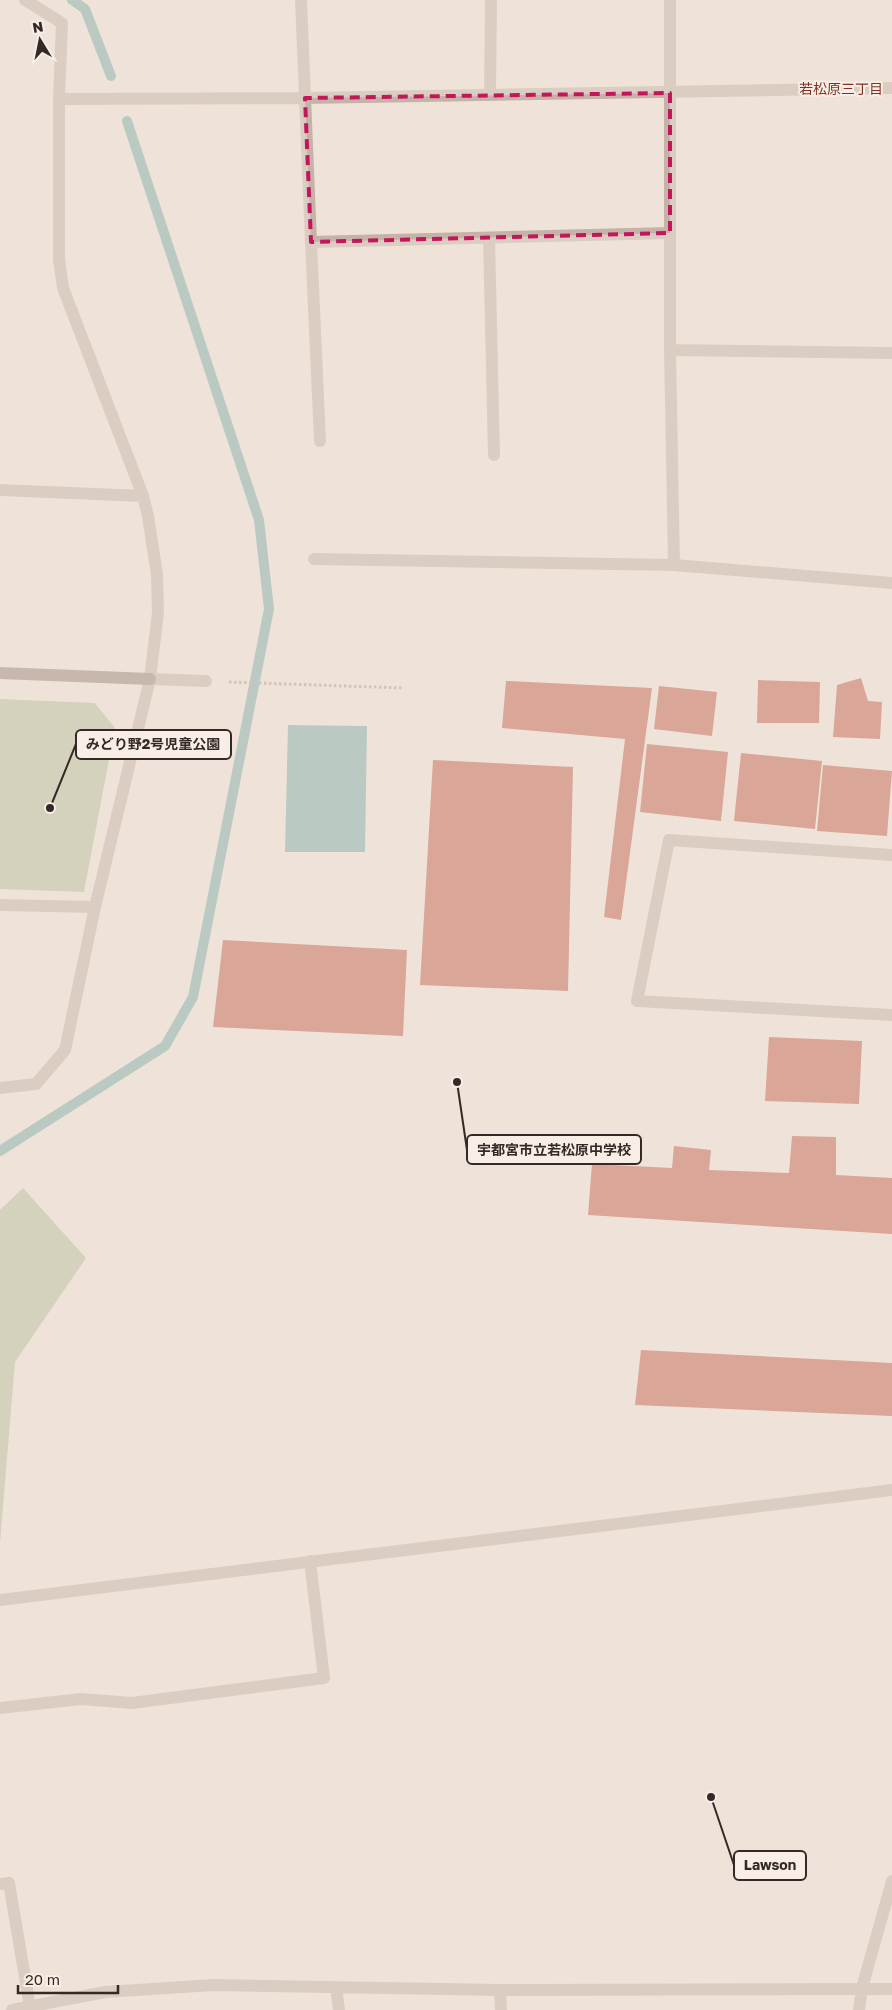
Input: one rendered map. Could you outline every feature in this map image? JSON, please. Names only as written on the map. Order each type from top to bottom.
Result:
[{"type":"street","points":[[0,1088],[36,1084],[65,1050],[95,907],[150,679],[158,612],[157,575],[148,516],[63,288],[59,260],[59,99],[62,24],[25,0]]},
{"type":"street","points":[[301,0],[320,441]]},
{"type":"street","points":[[490,94],[491,0]]},
{"type":"street","points":[[670,0],[670,350],[674,565]]},
{"type":"street","points":[[59,99],[305,98],[892,88]]},
{"type":"street","points":[[311,242],[670,233]]},
{"type":"street","points":[[489,238],[494,455]]},
{"type":"street","points":[[670,350],[892,353]]},
{"type":"street","points":[[0,490],[142,496]]},
{"type":"street","points":[[314,559],[674,565],[892,584]]},
{"type":"street","points":[[0,674],[206,681]]},
{"type":"street","points":[[892,855],[669,840],[637,1001],[892,1015]]},
{"type":"street","points":[[0,905],[95,907]]},
{"type":"street","points":[[0,1600],[892,1490]]},
{"type":"street","points":[[0,1708],[81,1700],[132,1704],[324,1678],[310,1561]]},
{"type":"street","points":[[859,2010],[862,1988],[892,1881]]},
{"type":"street","points":[[0,1884],[9,1883],[30,2007]]},
{"type":"street","points":[[12,2010],[105,1992],[214,1985],[500,1990],[892,1989]]},
{"type":"street","points":[[336,1987],[339,2010]]},
{"type":"street","points":[[500,1990],[502,2010]]},
{"type":"path","points":[[232,682],[403,688]]},
{"type":"highlighted area","points":[[670,93],[670,233],[311,242],[305,98]]},
{"type":"green space","points":[[0,699],[95,703],[115,728],[84,892],[0,889]]},
{"type":"green space","points":[[23,1188],[86,1258],[15,1362],[0,1543],[0,1210]]},
{"type":"water","points":[[288,725],[367,726],[365,852],[285,852]]},
{"type":"building","points":[[861,678],[868,701],[882,702],[880,739],[833,737],[837,685]]},
{"type":"building","points":[[758,680],[820,682],[819,723],[757,723]]},
{"type":"building","points":[[506,681],[652,688],[621,920],[604,917],[625,739],[502,728]]},
{"type":"building","points":[[659,686],[717,692],[712,736],[654,729]]},
{"type":"building","points":[[647,744],[728,752],[721,821],[640,812]]},
{"type":"building","points":[[741,753],[822,761],[815,829],[734,821]]},
{"type":"building","points":[[433,760],[573,767],[568,991],[420,985]]},
{"type":"building","points":[[823,765],[892,771],[887,836],[817,831]]},
{"type":"building","points":[[223,940],[407,950],[403,1036],[213,1027]]},
{"type":"building","points":[[769,1037],[862,1041],[859,1104],[765,1101]]},
{"type":"building","points":[[792,1136],[836,1137],[836,1175],[892,1178],[892,1234],[588,1215],[592,1164],[672,1168],[674,1146],[711,1150],[709,1170],[789,1173]]},
{"type":"building","points":[[641,1350],[892,1363],[892,1416],[635,1405]]},
{"type":"waterway","points":[[72,0],[85,9],[111,76]]},
{"type":"waterway","points":[[0,1151],[165,1046],[193,997],[269,609],[259,520],[127,121]]},
{"type":"place","name":"みどり野2号児童公園","points":[[50,808]]},
{"type":"place","name":"宇都宮市立若松原中学校","points":[[457,1082]]},
{"type":"place","name":"Lawson","points":[[711,1797]]},
{"type":"district","name":"若松原三丁目","points":[[841,89]]}]
